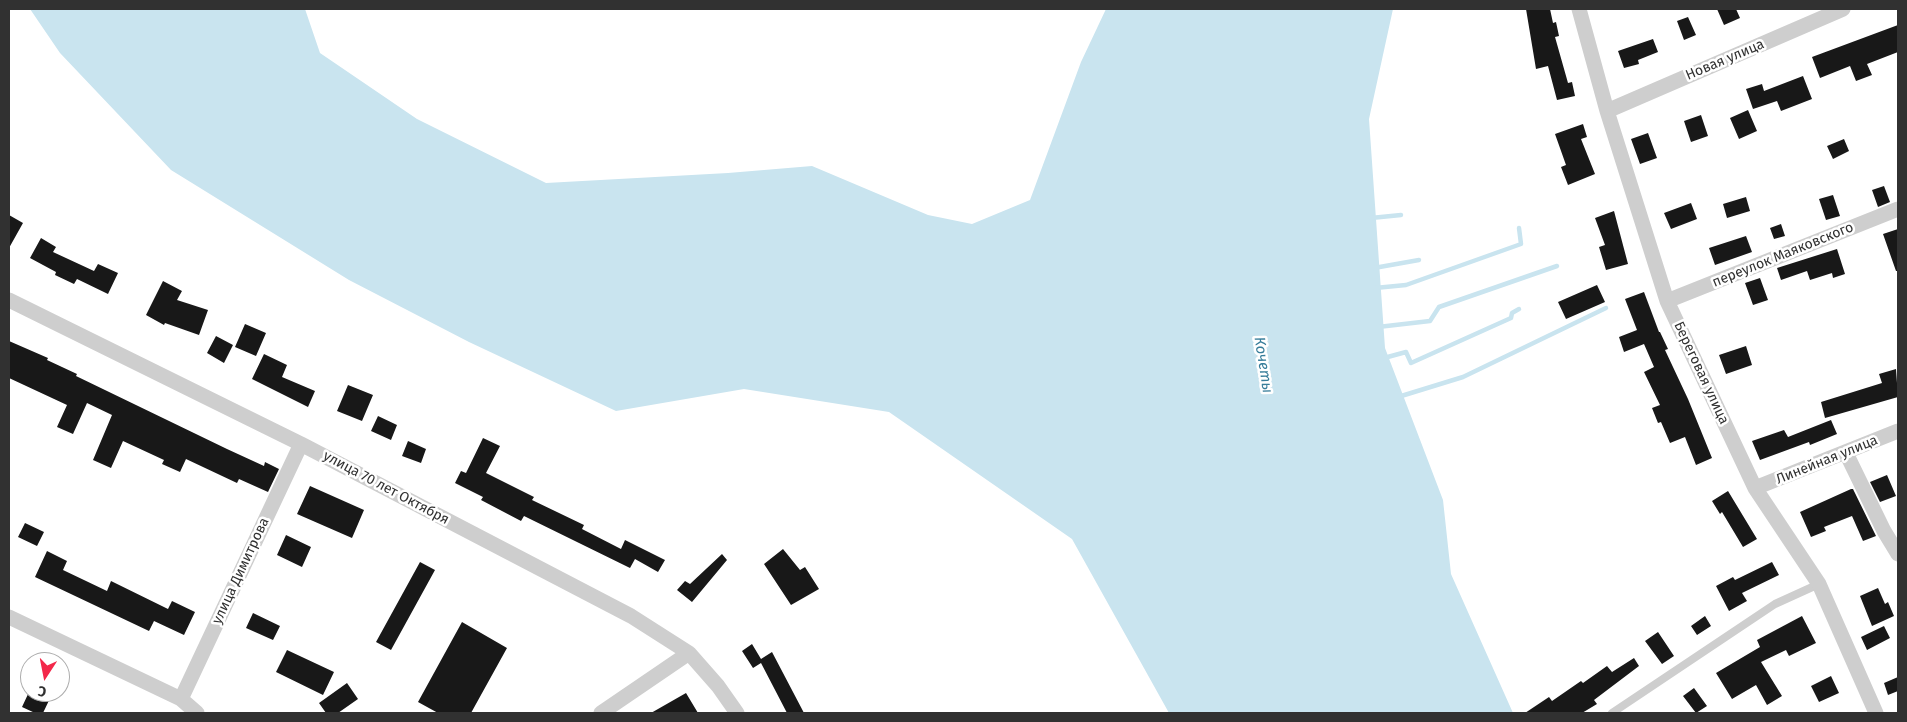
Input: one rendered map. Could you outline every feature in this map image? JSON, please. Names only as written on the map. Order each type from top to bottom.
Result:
[{"type":"street","name":"Береговая улица","points":[[1580,9],[1607,111],[1667,301],[1755,488],[1819,584],[1876,713]]},
{"type":"street","name":"Новая улица","points":[[1607,111],[1843,9]]},
{"type":"street","name":"переулок Маяковского","points":[[1667,301],[1898,209]]},
{"type":"street","name":"улица 70 лет Октября","points":[[9,300],[301,444],[631,616],[689,653],[718,686],[737,713]]},
{"type":"street","name":"Линейная улица","points":[[1755,488],[1898,431]]},
{"type":"street","name":"улица Димитрова","points":[[182,699],[301,444]]},
{"type":"street","points":[[1846,453],[1884,531],[1898,554]]},
{"type":"street","points":[[9,617],[182,699],[198,713]]},
{"type":"street","points":[[600,713],[689,653]]},
{"type":"lane","points":[[1612,713],[1775,604],[1819,584]]},
{"type":"water","name":"Кочеты","points":[[30,9],[305,9],[320,53],[417,119],[546,183],[728,173],[812,166],[928,215],[972,224],[1030,200],[1081,62],[1106,9],[1393,9],[1369,119],[1385,348],[1443,500],[1451,574],[1513,713],[1169,713],[1072,539],[889,412],[744,389],[616,411],[469,342],[349,280],[171,170],[60,53]]},
{"type":"building","points":[[1526,9],[1550,9],[1553,23],[1556,22],[1559,36],[1555,37],[1568,83],[1572,82],[1575,96],[1557,100],[1548,66],[1536,69]]},
{"type":"building","points":[[1717,9],[1736,9],[1740,18],[1724,25]]},
{"type":"building","points":[[1688,17],[1696,35],[1684,40],[1677,21]]},
{"type":"building","points":[[1898,25],[1898,52],[1867,64],[1872,75],[1856,81],[1850,66],[1820,78],[1812,57]]},
{"type":"building","points":[[1653,39],[1658,52],[1638,60],[1639,64],[1624,68],[1618,51]]},
{"type":"building","points":[[1803,76],[1812,99],[1781,111],[1777,101],[1753,109],[1746,89],[1762,84],[1764,91]]},
{"type":"building","points":[[1748,110],[1757,131],[1739,139],[1730,118]]},
{"type":"building","points":[[1701,115],[1708,136],[1691,142],[1684,121]]},
{"type":"building","points":[[1583,124],[1587,137],[1581,139],[1595,174],[1568,185],[1561,167],[1566,165],[1555,134]]},
{"type":"building","points":[[1648,133],[1657,158],[1640,164],[1631,139]]},
{"type":"building","points":[[1844,139],[1849,151],[1833,159],[1827,146]]},
{"type":"building","points":[[1884,186],[1890,202],[1878,207],[1872,190]]},
{"type":"building","points":[[1833,195],[1840,216],[1826,220],[1819,199]]},
{"type":"building","points":[[1746,197],[1750,211],[1727,218],[1723,204]]},
{"type":"building","points":[[1691,203],[1697,219],[1671,229],[1664,213]]},
{"type":"building","points":[[1614,211],[1628,264],[1606,270],[1599,247],[1605,245],[1595,218]]},
{"type":"building","points":[[9,215],[23,223],[9,248]]},
{"type":"building","points":[[1781,224],[1785,236],[1774,239],[1770,228]]},
{"type":"building","points":[[1898,229],[1898,271],[1896,271],[1883,234]]},
{"type":"building","points":[[1746,236],[1752,252],[1715,265],[1709,248]]},
{"type":"building","points":[[41,238],[56,247],[53,252],[94,271],[98,264],[118,273],[108,294],[77,279],[74,284],[55,275],[56,272],[30,258]]},
{"type":"building","points":[[1837,249],[1845,274],[1833,278],[1832,273],[1810,280],[1807,271],[1781,280],[1777,268]]},
{"type":"building","points":[[1760,278],[1768,300],[1753,305],[1745,283]]},
{"type":"building","points":[[163,281],[182,291],[177,300],[208,310],[199,335],[165,323],[164,325],[146,315]]},
{"type":"building","points":[[1597,285],[1605,302],[1566,319],[1558,302]]},
{"type":"building","points":[[1644,292],[1659,332],[1668,349],[1665,350],[1688,399],[1712,458],[1696,465],[1685,437],[1670,443],[1661,422],[1658,423],[1652,408],[1660,405],[1644,372],[1654,367],[1644,344],[1624,352],[1619,337],[1637,330],[1625,299]]},
{"type":"building","points":[[245,324],[266,333],[256,356],[235,347]]},
{"type":"building","points":[[216,336],[233,345],[224,363],[207,353]]},
{"type":"building","points":[[9,341],[48,358],[47,360],[77,374],[76,376],[227,449],[264,466],[265,462],[279,469],[268,492],[239,479],[237,483],[186,459],[180,472],[162,464],[164,460],[123,441],[111,468],[93,460],[112,415],[87,403],[73,434],[57,427],[67,405],[9,378]]},
{"type":"building","points":[[1746,346],[1752,365],[1726,374],[1719,355]]},
{"type":"building","points":[[264,354],[287,365],[282,377],[315,391],[308,407],[252,379]]},
{"type":"building","points":[[1896,369],[1898,397],[1825,418],[1821,402],[1882,383],[1879,374]]},
{"type":"building","points":[[348,385],[373,395],[362,421],[337,411]]},
{"type":"building","points":[[378,416],[397,425],[391,440],[371,431]]},
{"type":"building","points":[[1831,420],[1837,434],[1810,445],[1809,442],[1760,460],[1752,441],[1784,430],[1788,437]]},
{"type":"building","points":[[483,438],[500,446],[486,473],[534,497],[532,500],[584,525],[582,529],[621,549],[625,540],[665,560],[658,572],[635,559],[630,568],[524,516],[521,521],[481,500],[483,497],[455,483],[461,471],[466,473]]},
{"type":"building","points":[[408,441],[426,449],[421,463],[402,456]]},
{"type":"building","points":[[1887,475],[1896,496],[1880,502],[1870,482]]},
{"type":"building","points":[[310,486],[364,510],[352,538],[297,514]]},
{"type":"building","points":[[1853,489],[1876,536],[1863,541],[1852,516],[1824,527],[1826,531],[1811,537],[1800,512]]},
{"type":"building","points":[[1728,491],[1757,539],[1743,547],[1722,512],[1720,514],[1712,501]]},
{"type":"building","points":[[25,523],[44,532],[37,546],[18,537]]},
{"type":"building","points":[[286,535],[311,547],[302,567],[277,555]]},
{"type":"building","points":[[783,549],[800,570],[805,567],[819,589],[791,605],[764,564]]},
{"type":"building","points":[[47,551],[67,561],[63,570],[107,591],[111,581],[168,609],[172,601],[195,612],[184,635],[154,621],[149,631],[35,577]]},
{"type":"building","points":[[722,554],[727,560],[692,602],[677,590],[685,581],[690,584]]},
{"type":"building","points":[[420,562],[435,570],[391,650],[376,642]]},
{"type":"building","points":[[1772,562],[1779,575],[1742,593],[1747,601],[1729,611],[1716,586],[1733,577],[1735,580]]},
{"type":"building","points":[[1878,588],[1885,604],[1888,602],[1894,616],[1872,626],[1860,596]]},
{"type":"building","points":[[253,613],[280,626],[273,640],[246,628]]},
{"type":"building","points":[[1705,616],[1711,626],[1697,635],[1691,626]]},
{"type":"building","points":[[1802,616],[1816,643],[1789,656],[1786,650],[1761,662],[1782,696],[1767,705],[1756,685],[1732,699],[1716,673],[1760,647],[1757,640]]},
{"type":"building","points":[[462,622],[507,648],[471,713],[438,713],[418,702]]},
{"type":"building","points":[[1884,626],[1890,638],[1867,650],[1861,637]]},
{"type":"building","points":[[1658,632],[1674,656],[1662,664],[1645,641]]},
{"type":"building","points":[[752,644],[761,659],[772,652],[804,713],[787,713],[761,663],[753,668],[742,651]]},
{"type":"building","points":[[287,650],[334,672],[323,695],[276,672]]},
{"type":"building","points":[[1634,658],[1639,666],[1594,700],[1597,704],[1582,713],[1525,713],[1549,697],[1552,701],[1607,666],[1612,672]]},
{"type":"building","points":[[1831,676],[1839,693],[1819,702],[1811,686]]},
{"type":"building","points":[[1898,677],[1898,691],[1888,695],[1884,683]]},
{"type":"building","points":[[347,683],[358,699],[338,713],[326,713],[319,703]]},
{"type":"building","points":[[1694,688],[1707,706],[1696,713],[1683,696]]},
{"type":"building","points":[[686,693],[698,713],[651,713]]},
{"type":"building","points":[[24,702],[48,702],[43,713],[35,713],[22,707]]},
{"type":"waterway","points":[[1371,218],[1401,215]]},
{"type":"waterway","points":[[1375,288],[1406,285],[1521,244],[1519,228]]},
{"type":"waterway","points":[[1374,268],[1419,260]]},
{"type":"waterway","points":[[1378,327],[1430,321],[1439,307],[1557,266]]},
{"type":"waterway","points":[[1398,397],[1463,377],[1606,308]]},
{"type":"waterway","points":[[1384,358],[1406,352],[1411,363],[1511,318],[1512,313],[1519,309]]}]
